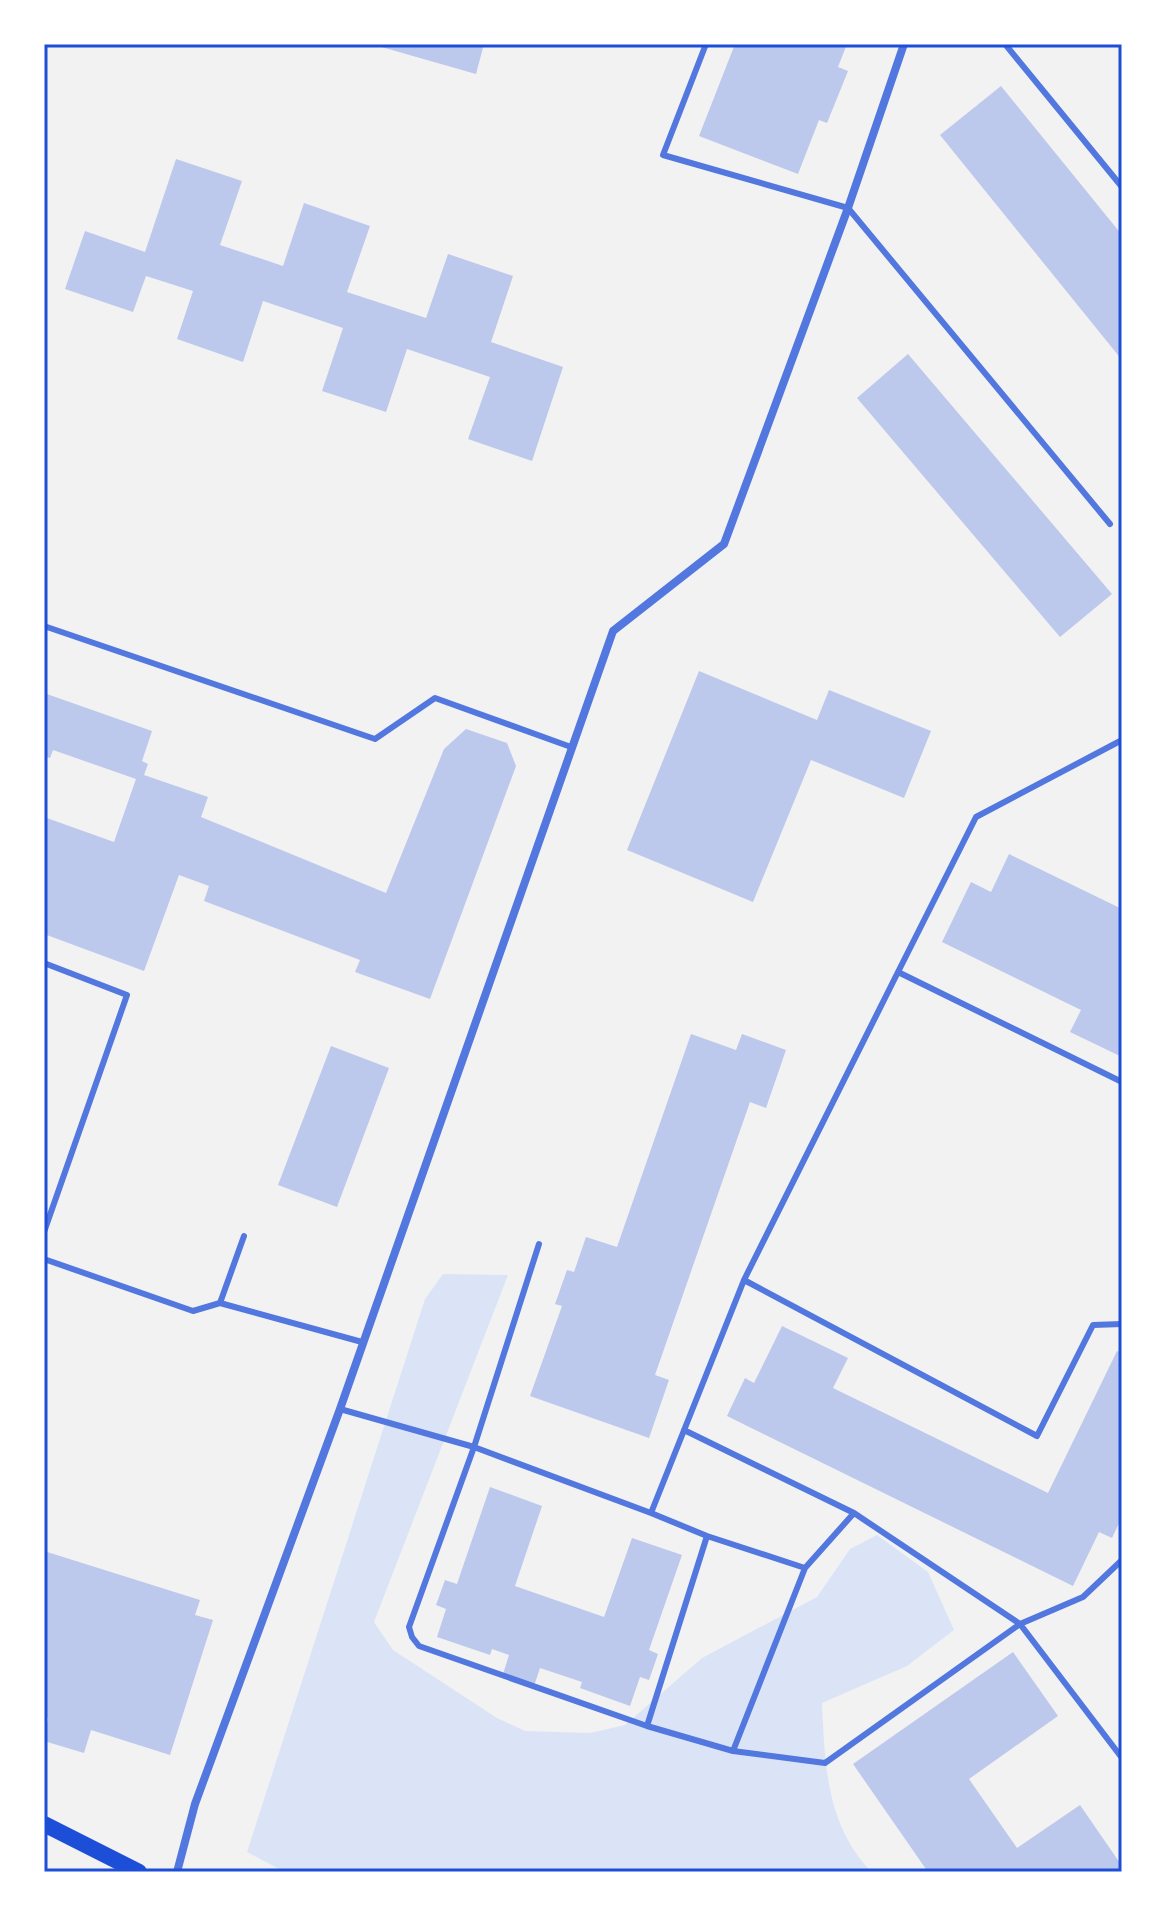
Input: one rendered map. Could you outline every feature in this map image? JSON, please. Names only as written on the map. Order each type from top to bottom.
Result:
[{"type":"main road","points":[[44,1824],[139,1872]]},
{"type":"street","points":[[177,1872],[195,1804],[340,1409],[613,631],[724,544],[848,208],[904,44]]},
{"type":"lane","points":[[706,44],[663,155],[848,208],[1110,524]]},
{"type":"lane","points":[[1005,44],[1122,187]]},
{"type":"lane","points":[[44,626],[375,739],[435,698],[571,747]]},
{"type":"lane","points":[[651,1513],[744,1280],[976,817],[1122,740]]},
{"type":"lane","points":[[44,963],[127,995],[44,1232]]},
{"type":"lane","points":[[898,972],[1122,1082]]},
{"type":"lane","points":[[220,1303],[244,1236]]},
{"type":"lane","points":[[539,1244],[474,1447],[409,1627],[419,1646],[647,1726],[733,1751],[825,1763],[1020,1624],[1083,1597],[1122,1560]]},
{"type":"lane","points":[[44,1259],[193,1311],[220,1303],[362,1342]]},
{"type":"lane","points":[[744,1280],[1037,1436],[1093,1325],[1122,1324]]},
{"type":"lane","points":[[340,1409],[474,1447],[707,1536],[805,1568]]},
{"type":"lane","points":[[684,1430],[854,1513],[1020,1624],[1122,1758]]},
{"type":"lane","points":[[733,1751],[805,1568],[854,1513]]},
{"type":"lane","points":[[647,1726],[707,1536]]},
{"type":"shaded area","points":[[443,1274],[508,1275],[374,1622],[393,1650],[497,1718],[525,1731],[590,1733],[625,1725],[702,1658],[817,1597],[850,1549],[877,1535],[928,1572],[954,1630],[907,1666],[822,1703],[827,1771],[837,1814],[845,1835],[872,1872],[285,1872],[247,1852],[425,1299]]},
{"type":"building","points":[[371,44],[484,44],[476,74]]},
{"type":"building","points":[[735,44],[847,44],[838,67],[848,71],[827,123],[819,120],[798,174],[699,136]]},
{"type":"building","points":[[1001,86],[1122,235],[1122,360],[940,135]]},
{"type":"building","points":[[176,159],[242,181],[220,245],[283,266],[304,203],[370,226],[347,292],[426,318],[448,254],[513,276],[491,342],[563,367],[532,461],[468,439],[490,377],[407,349],[386,412],[322,391],[343,328],[263,301],[243,362],[177,339],[193,291],[146,276],[133,312],[65,289],[85,231],[145,252]]},
{"type":"building","points":[[908,354],[1112,594],[1060,637],[857,398]]},
{"type":"building","points":[[699,671],[817,720],[829,690],[931,731],[904,798],[811,760],[753,902],[627,850]]},
{"type":"building","points":[[44,693],[152,731],[142,761],[148,764],[144,775],[208,797],[201,817],[386,893],[444,749],[466,729],[507,743],[516,766],[430,999],[355,972],[360,960],[204,901],[209,886],[179,875],[144,971],[44,934],[44,817],[114,842],[136,779],[53,750],[50,758],[44,756]]},
{"type":"building","points":[[1009,854],[1122,909],[1122,1057],[1070,1032],[1081,1010],[942,942],[971,882],[991,892]]},
{"type":"building","points":[[691,1034],[736,1050],[742,1034],[786,1050],[766,1108],[750,1102],[655,1375],[669,1380],[649,1438],[530,1396],[562,1306],[555,1304],[567,1270],[574,1272],[586,1237],[617,1247]]},
{"type":"building","points":[[331,1046],[389,1068],[337,1207],[278,1185]]},
{"type":"building","points":[[782,1326],[848,1358],[833,1388],[1048,1493],[1117,1351],[1122,1353],[1122,1517],[1112,1538],[1099,1532],[1073,1586],[727,1416],[745,1378],[754,1383]]},
{"type":"building","points":[[490,1487],[542,1506],[515,1586],[604,1617],[632,1538],[682,1555],[649,1650],[658,1654],[649,1680],[640,1677],[630,1706],[580,1688],[582,1682],[540,1668],[534,1686],[503,1674],[509,1655],[492,1649],[490,1655],[437,1637],[446,1609],[436,1605],[445,1580],[457,1584]]},
{"type":"building","points":[[44,1551],[200,1600],[195,1615],[213,1620],[170,1755],[91,1730],[84,1753],[44,1741],[48,1718],[44,1717]]},
{"type":"building","points":[[1013,1652],[1058,1716],[969,1779],[1017,1848],[1080,1805],[1122,1866],[1122,1872],[928,1872],[853,1764]]}]
